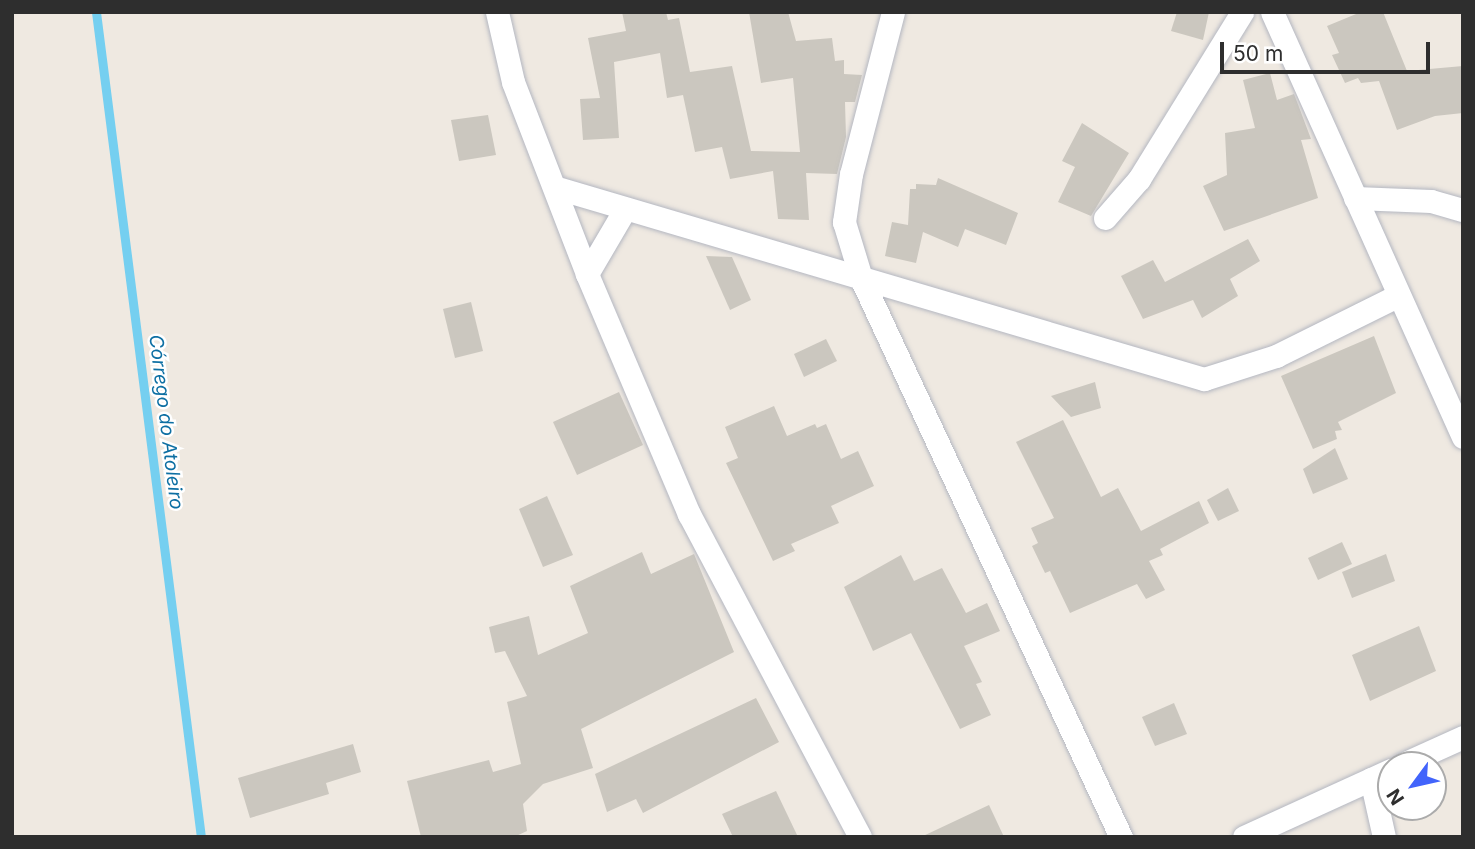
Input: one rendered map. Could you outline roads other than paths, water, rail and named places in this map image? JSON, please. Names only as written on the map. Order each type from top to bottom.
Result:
[{"type":"street","points":[[498,12],[513,82],[587,274],[690,514],[860,837]]},
{"type":"street","points":[[893,12],[851,174],[844,222],[862,278],[1121,837]]},
{"type":"street","points":[[1105,218],[1139,179],[1242,12]]},
{"type":"street","points":[[1272,12],[1463,438]]},
{"type":"street","points":[[554,187],[624,211],[1204,379],[1276,355],[1399,295]]},
{"type":"street","points":[[1355,198],[1431,201],[1463,210]]},
{"type":"street","points":[[587,274],[624,211]]},
{"type":"street","points":[[1432,751],[1463,737]]},
{"type":"street","points":[[1244,837],[1377,776]]},
{"type":"waterway","name":"Córrego do Atoleiro","points":[[96,12],[201,837]]}]
